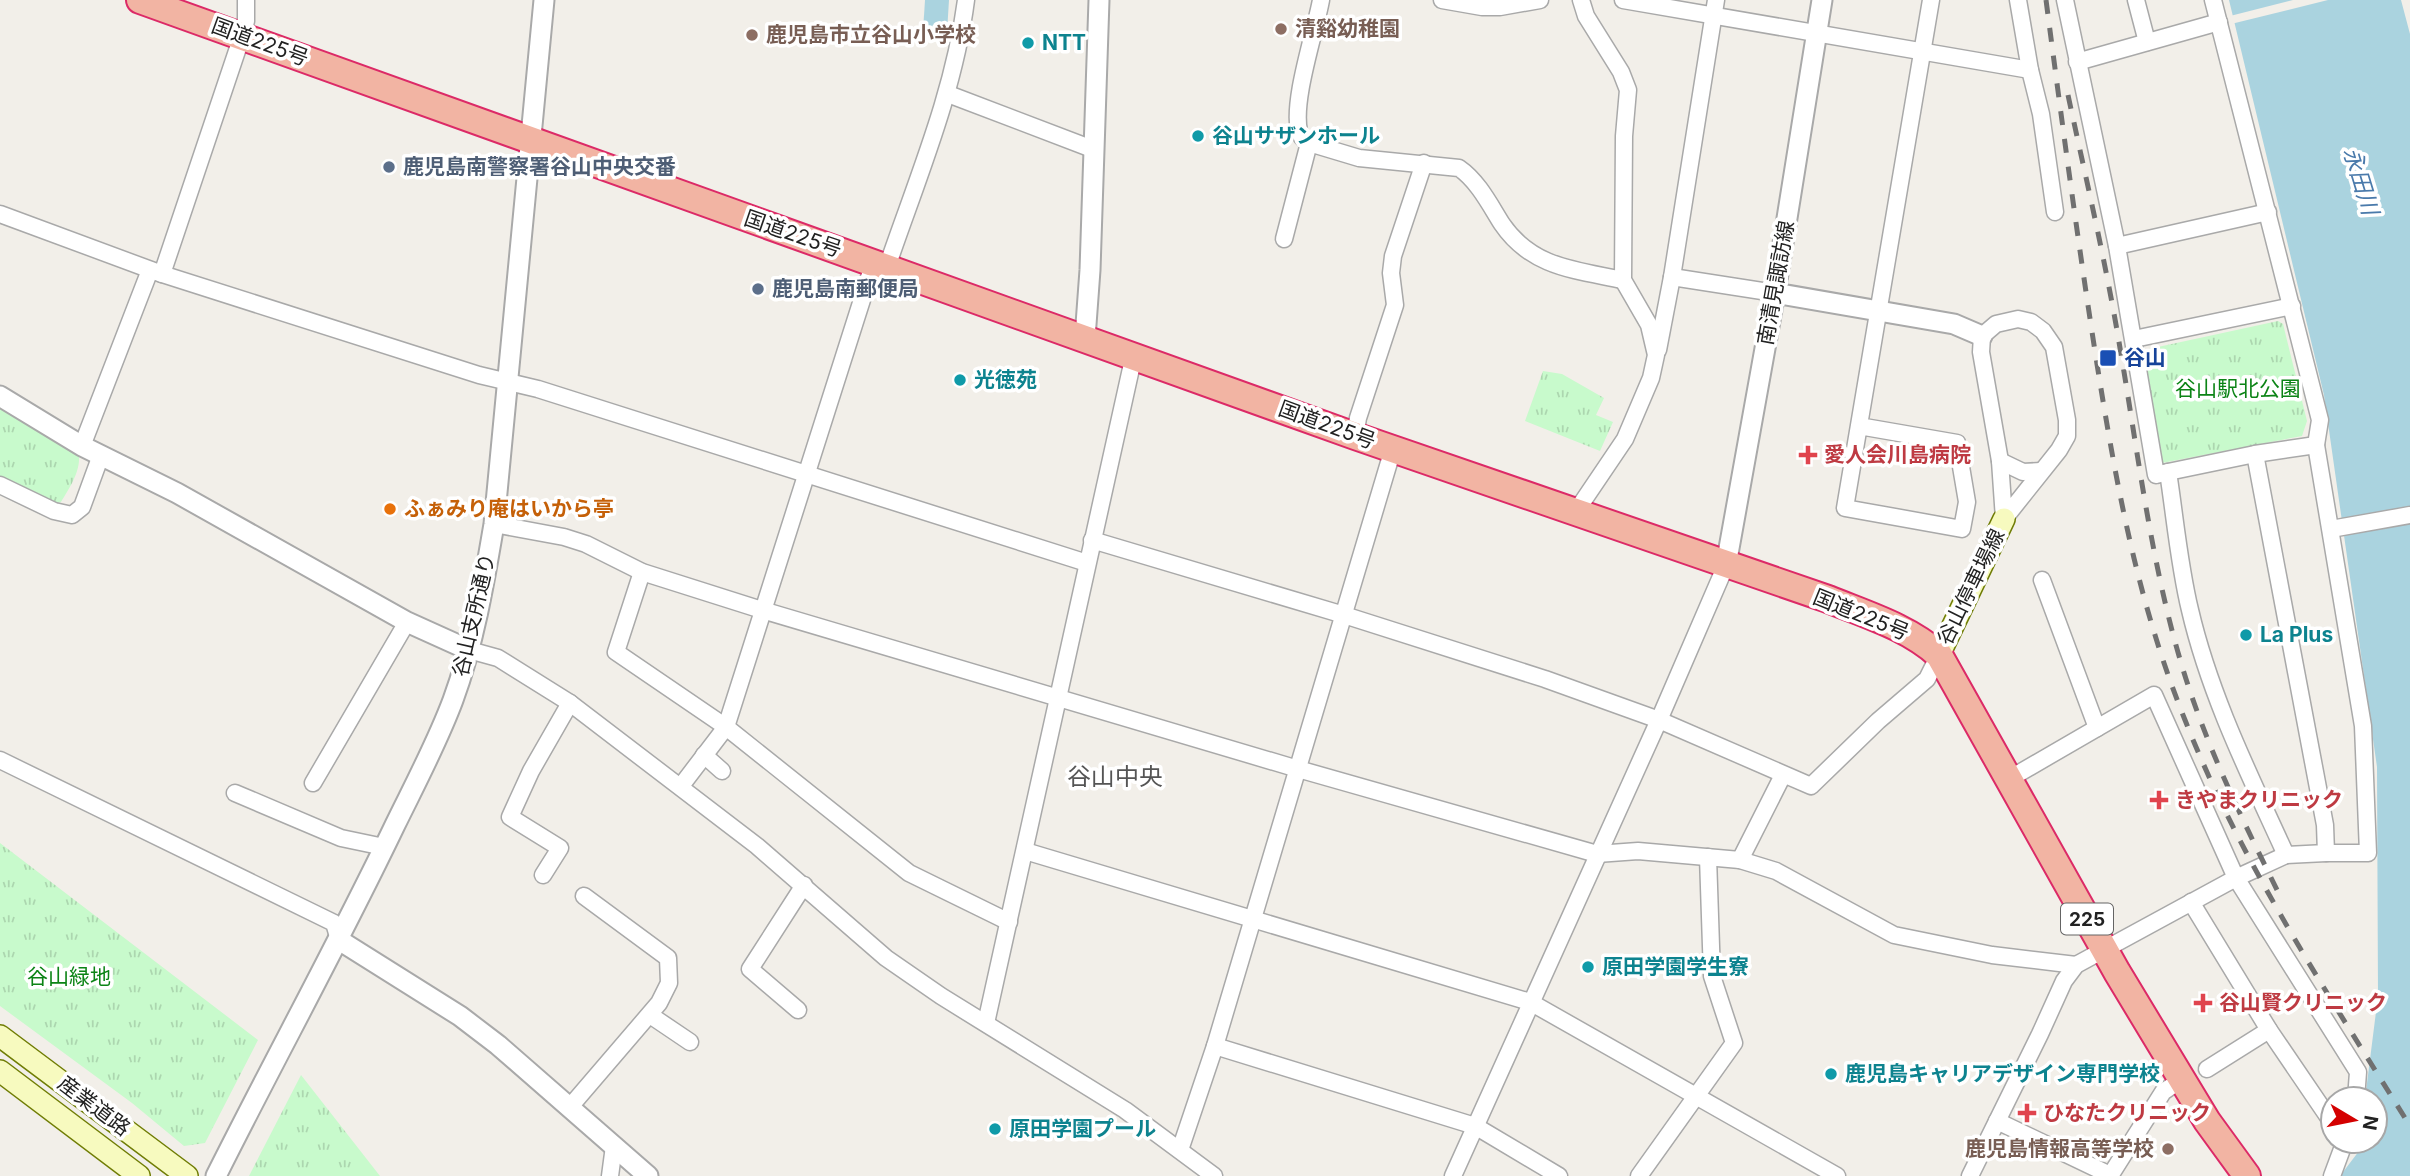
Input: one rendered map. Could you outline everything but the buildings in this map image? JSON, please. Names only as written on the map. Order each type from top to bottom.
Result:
[{"type":"highway","name":"国道225号","points":[[140,0],[1355,436],[1828,599],[1901,628],[1939,655],[2104,949],[2207,1122],[2247,1176]]},
{"type":"main road","name":"谷山停車場線","points":[[1939,655],[2004,519]]},
{"type":"main road","name":"産業道路","points":[[0,1036],[187,1176]]},
{"type":"main road","name":"産業道路","points":[[0,1071],[139,1176]]},
{"type":"street","points":[[82,446],[156,272],[242,36],[246,21],[246,0]]},
{"type":"street","name":"谷山支所通り","points":[[216,1176],[339,940],[438,736],[469,649],[484,587],[494,524],[544,0]]},
{"type":"street","points":[[681,786],[726,727],[804,475],[880,264],[948,94],[961,38],[966,0]]},
{"type":"street","points":[[1085,338],[1095,150],[1099,0]]},
{"type":"street","points":[[1321,0],[1302,85],[1298,115],[1302,138],[1309,143],[1359,158],[1459,167],[1467,173],[1508,233],[1524,249],[1539,259],[1561,267],[1623,280]]},
{"type":"street","points":[[1442,0],[1482,7],[1500,7],[1540,0]]},
{"type":"street","points":[[1581,0],[1586,16],[1621,72],[1628,90],[1624,136],[1623,280],[1649,326],[1656,355]]},
{"type":"street","points":[[1623,0],[1714,8],[1817,33],[2030,70]]},
{"type":"street","name":"南清見諏訪線","points":[[1726,565],[1775,293],[1822,0]]},
{"type":"street","points":[[1859,426],[1957,443],[1967,502],[1962,529],[1845,508],[1931,0]]},
{"type":"street","points":[[2018,0],[2041,114],[2055,212]]},
{"type":"street","points":[[2065,0],[2117,246],[2156,475],[2255,454],[2316,445]]},
{"type":"street","points":[[2136,0],[2147,42]]},
{"type":"street","points":[[1970,1176],[2064,981],[2076,965],[2236,878],[2286,855],[2368,853],[2363,726],[2316,445],[2320,420],[2213,0]]},
{"type":"street","points":[[1574,513],[1625,439],[1651,377],[1672,277],[1714,8]]},
{"type":"street","points":[[2077,62],[2219,22]]},
{"type":"street","points":[[948,94],[1095,150]]},
{"type":"street","points":[[1283,239],[1309,143]]},
{"type":"street","points":[[1355,436],[1358,418],[1395,305],[1391,273],[1397,241],[1424,163]]},
{"type":"street","points":[[2117,246],[2268,212]]},
{"type":"street","points":[[0,214],[156,272],[1087,563]]},
{"type":"street","points":[[1672,277],[1954,324],[1982,336]]},
{"type":"street","points":[[2134,339],[2292,306]]},
{"type":"street","points":[[2018,319],[2031,322],[2043,331],[2054,347],[2067,420],[2067,436],[2004,519],[2000,461],[1981,352],[1982,336],[1996,324],[2018,319]]},
{"type":"street","points":[[986,1024],[1134,355]]},
{"type":"street","points":[[0,396],[82,446],[187,499],[407,622],[469,649],[498,658],[570,703],[681,786],[804,885],[886,958],[941,996],[1125,1110],[1214,1176]]},
{"type":"street","points":[[1180,1150],[1215,1046],[1393,449]]},
{"type":"street","points":[[2255,454],[2325,825],[2326,853]]},
{"type":"street","points":[[0,485],[54,511],[72,515],[82,507],[101,455]]},
{"type":"street","points":[[2000,461],[2023,472],[2041,471]]},
{"type":"street","points":[[2168,472],[2189,609],[2199,642],[2226,722],[2286,855]]},
{"type":"street","points":[[2331,529],[2410,515]]},
{"type":"street","points":[[494,524],[564,537],[586,544],[642,572],[762,610],[1298,769],[1597,854],[1638,850],[1740,859],[1776,871],[1901,937],[1992,955],[2076,965]]},
{"type":"street","points":[[1092,540],[1344,615],[1545,679],[1659,720],[1811,786],[1878,721],[1927,679],[1939,655]]},
{"type":"street","points":[[1453,1176],[1726,565]]},
{"type":"street","points":[[642,572],[616,652],[726,727],[909,873],[1009,922]]},
{"type":"street","points":[[2042,580],[2097,728]]},
{"type":"street","points":[[313,783],[407,622]]},
{"type":"street","points":[[2009,779],[2154,695],[2236,878],[2358,1072],[2358,1085]]},
{"type":"street","points":[[543,875],[560,848],[510,817],[531,771],[570,703]]},
{"type":"street","points":[[704,755],[722,771]]},
{"type":"street","points":[[0,760],[334,923],[339,940],[460,1016],[498,1045],[648,1176]]},
{"type":"street","points":[[1740,859],[1783,775]]},
{"type":"street","points":[[235,793],[341,838],[384,847]]},
{"type":"street","points":[[1025,851],[1530,1002],[1837,1176]]},
{"type":"street","points":[[1639,1176],[1734,1043],[1712,976],[1708,857]]},
{"type":"street","points":[[798,1010],[750,969],[804,885]]},
{"type":"street","points":[[569,1108],[650,1015],[667,990],[669,975],[667,958],[584,896]]},
{"type":"street","points":[[2191,902],[2269,1030],[2319,1103]]},
{"type":"street","points":[[650,1015],[690,1042]]},
{"type":"street","points":[[2207,1069],[2269,1030]]},
{"type":"street","points":[[1215,1046],[1475,1126],[1559,1176]]},
{"type":"street","points":[[1997,1121],[2110,1175],[2163,1092],[2182,1079]]},
{"type":"street","points":[[610,1176],[614,1146]]},
{"type":"street","points":[[2332,1176],[2340,1155]]},
{"type":"green space","name":"谷山駅北公園","points":[[2278,321],[2283,324],[2307,421],[2302,436],[2162,463],[2144,350]]},
{"type":"green space","points":[[1543,371],[1562,374],[1604,398],[1596,415],[1613,422],[1600,451],[1525,421]]},
{"type":"green space","points":[[0,402],[79,457],[76,474],[61,502],[53,504],[0,476]]},
{"type":"green space","name":"谷山緑地","points":[[0,843],[258,1040],[205,1143],[184,1146],[132,1103],[0,1006]]},
{"type":"green space","points":[[301,1075],[380,1176],[249,1176]]},
{"type":"water","points":[[925,0],[949,0],[947,32],[923,31]]},
{"type":"water","name":"永田川","points":[[2229,0],[2401,0],[2410,34],[2410,1176],[2340,1176],[2356,1155],[2389,1155],[2389,1085],[2367,1085],[2378,996],[2377,767],[2324,395]]},
{"type":"pier","points":[[2293,0],[2328,0],[2231,24],[2230,16]]},
{"type":"railway","points":[[2046,0],[2105,410],[2121,501],[2154,633],[2185,720],[2233,826],[2288,928],[2410,1126]]},
{"type":"railway","points":[[2068,95],[2108,284],[2147,515],[2174,639],[2218,765],[2283,902]]},
{"type":"place","name":"清谿幼稚園","points":[[1281,29]]},
{"type":"place","name":"鹿児島市立谷山小学校","points":[[752,35]]},
{"type":"place","name":"NTT","points":[[1028,43]]},
{"type":"place","name":"谷山サザンホール","points":[[1198,136]]},
{"type":"place","name":"鹿児島南警察署谷山中央交番","points":[[389,167]]},
{"type":"place","name":"鹿児島南郵便局","points":[[758,289]]},
{"type":"place","name":"谷山","points":[[2108,358]]},
{"type":"place","name":"光徳苑","points":[[960,380]]},
{"type":"place","name":"愛人会川島病院","points":[[1808,455]]},
{"type":"place","name":"ふぁみり庵はいから亭","points":[[390,509]]},
{"type":"place","name":"La Plus","points":[[2246,635]]},
{"type":"place","name":"きやまクリニック","points":[[2159,800]]},
{"type":"place","name":"原田学園学生寮","points":[[1588,967]]},
{"type":"place","name":"谷山賢クリニック","points":[[2203,1003]]},
{"type":"place","name":"鹿児島キャリアデザイン専門学校","points":[[1831,1074]]},
{"type":"place","name":"ひなたクリニック","points":[[2027,1113]]},
{"type":"place","name":"原田学園プール","points":[[995,1129]]},
{"type":"place","name":"鹿児島情報高等学校","points":[[2168,1149]]},
{"type":"district","name":"谷山中央","points":[[1115,777]]}]
